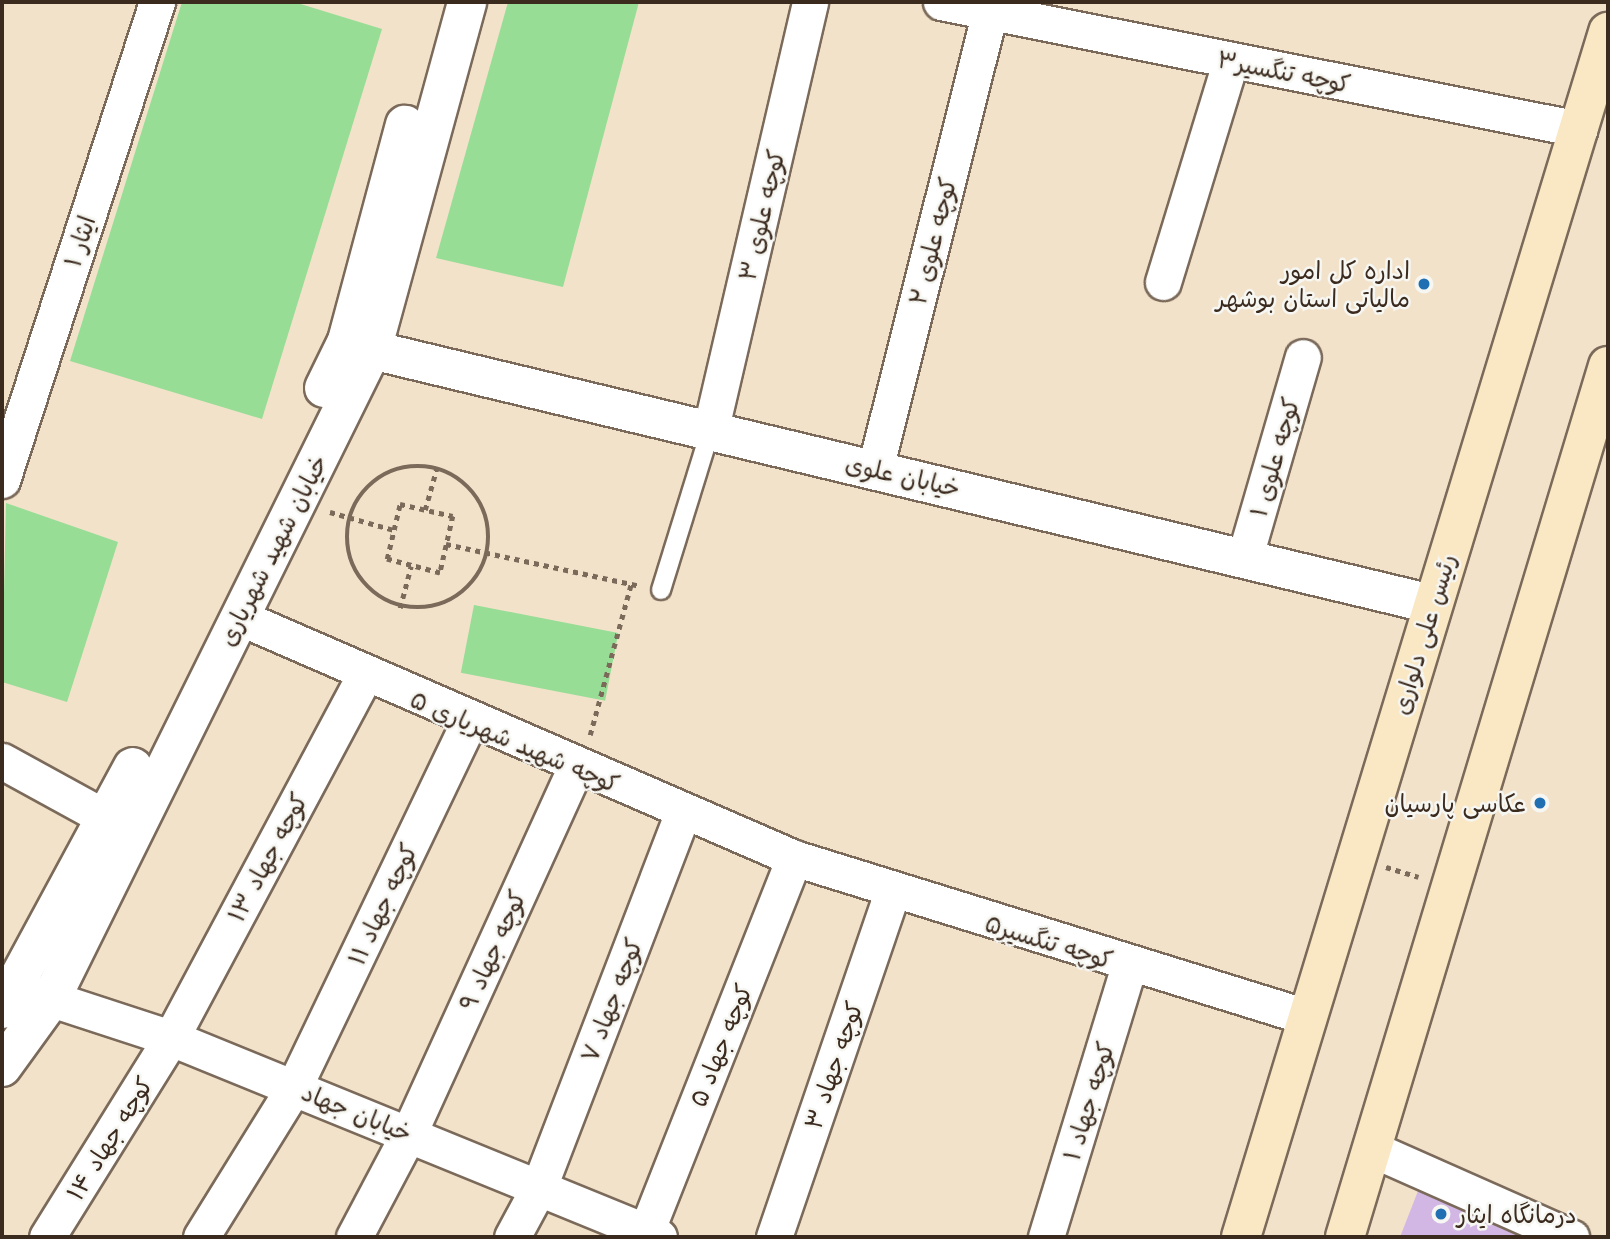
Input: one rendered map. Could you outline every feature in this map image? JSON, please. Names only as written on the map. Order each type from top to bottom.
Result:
[{"type":"main road","name":"رئیس علی دلواری","points":[[1241,1237],[1608,32]]},
{"type":"main road","points":[[1345,1237],[1451,887],[1599,430],[1608,366]]},
{"type":"street","name":"ایثار ۱","points":[[2,481],[157,2]]},
{"type":"street","name":"خیابان شهید شهریاری","points":[[2,1067],[18,994],[106,818],[217,610],[346,341],[439,2]]},
{"type":"street","name":"خیابان شهید شهریاری","points":[[18,994],[239,617],[372,350],[467,2]]},
{"type":"street","name":"کوچه علوی ۳","points":[[711,428],[810,2]]},
{"type":"street","name":"کوچه تنگسیر۳","points":[[941,2],[991,7],[1231,60],[1579,129]]},
{"type":"street","name":"کوچه علوی ۲","points":[[875,469],[991,7]]},
{"type":"street","points":[[1163,282],[1231,60]]},
{"type":"street","name":"خیابان علوی","points":[[372,350],[711,428],[1245,556],[1432,604]]},
{"type":"street","name":"کوچه علوی ۱","points":[[1245,556],[1303,357]]},
{"type":"street","name":"کوچه شهید شهریاری ۵","points":[[239,617],[363,676],[682,814],[794,858]]},
{"type":"street","name":"کوچه جهاد ۱۳","points":[[171,1038],[363,676]]},
{"type":"street","name":"کوچه جهاد ۱۱","points":[[201,1237],[295,1087],[469,721]]},
{"type":"street","points":[[2,761],[106,818]]},
{"type":"street","name":"کوچه جهاد ۹","points":[[354,1237],[409,1133],[575,768]]},
{"type":"street","name":"کوچه جهاد ۷","points":[[512,1237],[539,1187],[682,814]]},
{"type":"street","name":"کوچه تنگسیر۵","points":[[794,858],[892,893],[1307,1017]]},
{"type":"street","name":"کوچه جهاد ۵","points":[[650,1235],[794,858]]},
{"type":"street","name":"کوچه جهاد ۳","points":[[774,1237],[892,893]]},
{"type":"street","name":"کوچه جهاد ۱","points":[[1046,1237],[1129,965]]},
{"type":"street","name":"خیابان جهاد","points":[[18,994],[171,1038],[409,1133],[650,1235]]},
{"type":"street","name":"کوچه جهاد ۱۴","points":[[47,1237],[171,1038]]},
{"type":"street","points":[[1372,1149],[1571,1237]]},
{"type":"lane","points":[[661,590],[711,428]]},
{"type":"path","points":[[425,510],[436,467]]},
{"type":"path","points":[[436,467],[469,485],[488,517],[489,553],[471,587],[438,607],[400,608],[367,589],[348,555],[349,517],[368,485],[400,468],[436,467]]},
{"type":"path","points":[[400,504],[453,516],[440,573],[387,559],[394,530],[400,504]]},
{"type":"path","points":[[317,508],[394,530]]},
{"type":"path","points":[[446,544],[661,590]]},
{"type":"path","points":[[400,608],[411,566]]},
{"type":"path","points":[[589,736],[631,584]]},
{"type":"path","points":[[1356,858],[1451,887]]},
{"type":"green space","points":[[182,2],[294,2],[382,29],[262,419],[70,361]]},
{"type":"green space","points":[[508,2],[639,2],[563,287],[436,258]]},
{"type":"green space","points":[[6,503],[118,542],[67,702],[2,682]]},
{"type":"green space","points":[[474,605],[618,633],[605,701],[461,673]]},
{"type":"building","name":"درمانگاه ایثار","points":[[1418,1191],[1527,1237],[1400,1237]]},
{"type":"place","name":"اداره کل امور مالیاتی استان بوشهر","points":[[1424,284]]},
{"type":"place","name":"عکاسی پارسیان","points":[[1540,803]]},
{"type":"place","name":"درمانگاه ایثار","points":[[1441,1214]]}]
